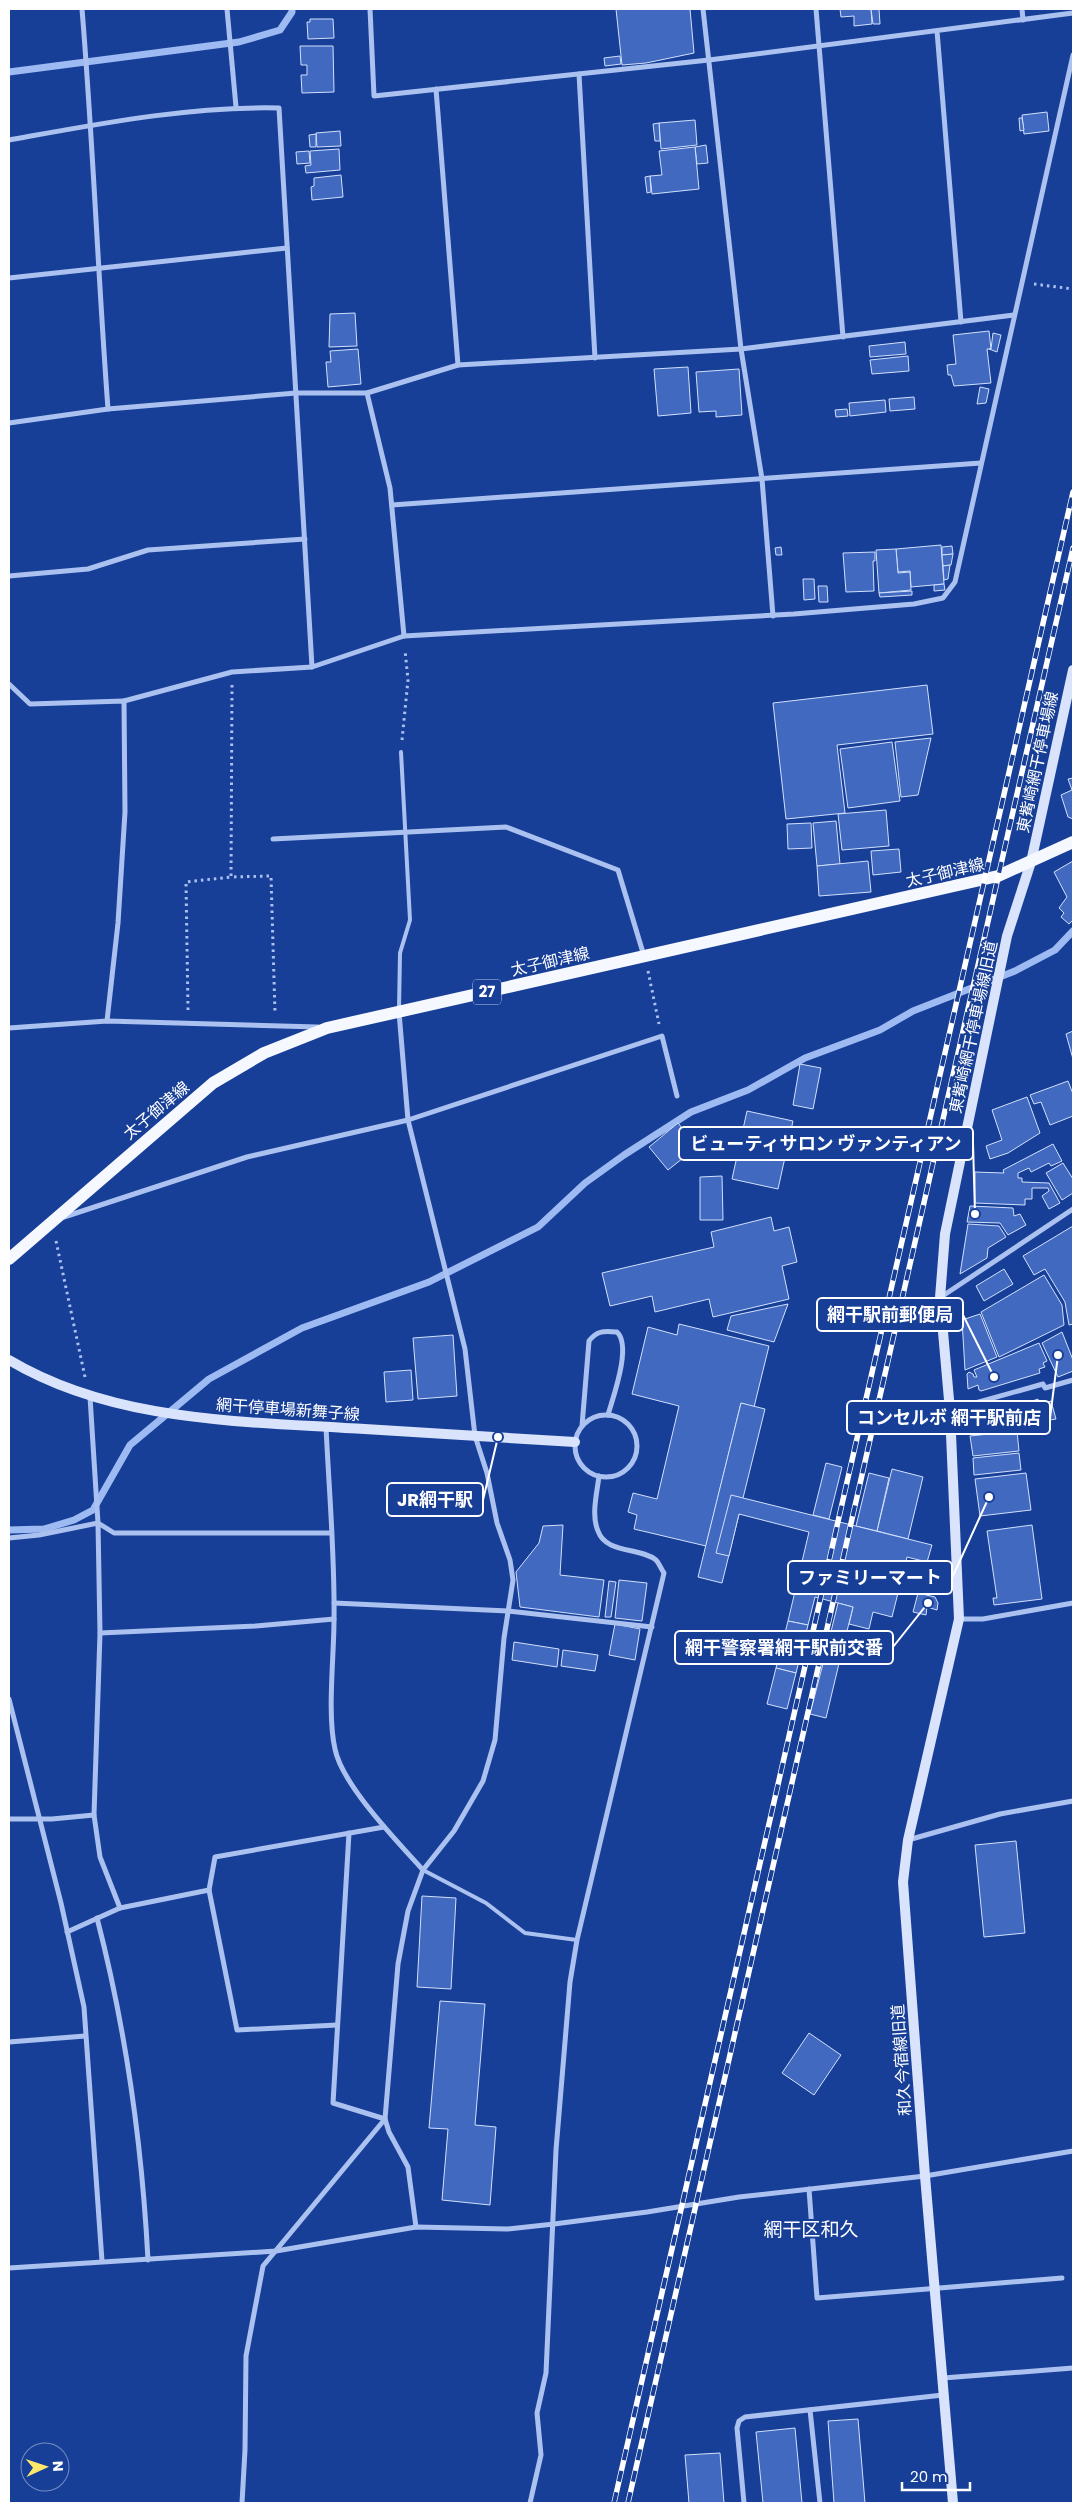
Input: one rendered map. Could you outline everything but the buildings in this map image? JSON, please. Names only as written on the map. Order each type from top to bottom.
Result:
[{"type":"main road","name":"太子御津線","points":[[9,1259],[213,1083],[264,1053],[327,1028],[998,876],[1073,842]]},
{"type":"street","points":[[82,9],[92,125],[98,269],[108,409]]},
{"type":"street","points":[[227,9],[236,107]]},
{"type":"street","points":[[370,9],[374,96],[709,60],[1073,13]]},
{"type":"street","points":[[703,9],[741,349],[762,478],[773,616]]},
{"type":"street","points":[[816,9],[843,337]]},
{"type":"street","points":[[1022,9],[1023,20]]},
{"type":"street","points":[[937,31],[961,322]]},
{"type":"street","points":[[9,684],[30,704],[124,701],[232,672],[312,667],[404,636],[773,616],[914,604],[943,598],[955,582],[1073,55]]},
{"type":"street","points":[[579,74],[595,358]]},
{"type":"street","points":[[436,89],[458,365]]},
{"type":"street","points":[[9,140],[92,125],[236,107],[279,108],[312,667]]},
{"type":"street","points":[[9,278],[288,248]]},
{"type":"street","points":[[9,423],[108,409],[296,393],[367,392],[458,365],[741,349],[1014,315]]},
{"type":"street","points":[[367,392],[390,488],[404,636]]},
{"type":"street","points":[[392,505],[981,463]]},
{"type":"street","points":[[9,576],[88,569],[148,550],[305,539]]},
{"type":"street","name":"東觜崎網干停車場線","points":[[1031,862],[1073,670]]},
{"type":"street","points":[[107,1021],[118,923],[125,812],[124,701]]},
{"type":"street","points":[[273,840],[506,827],[618,870],[645,956]]},
{"type":"street","name":"東觜崎網干停車場線旧道","points":[[959,1620],[950,1411],[940,1298],[945,1234],[1007,936],[1031,862]]},
{"type":"street","points":[[399,1011],[408,1120],[465,1349],[475,1436],[487,1473],[497,1523],[510,1560],[513,1580],[508,1611],[495,1740],[483,1781],[454,1831],[423,1870],[408,1911],[398,1964],[385,2119],[389,2132],[408,2167],[416,2227]]},
{"type":"street","points":[[9,1028],[107,1021],[327,1028]]},
{"type":"street","points":[[52,1221],[247,1157],[408,1120],[662,1036],[677,1096]]},
{"type":"street","points":[[940,1298],[1073,1209]]},
{"type":"street","points":[[582,1426],[598,1416],[618,1417],[633,1430],[637,1450],[634,1460],[619,1474],[599,1476],[584,1467],[578,1460],[575,1442],[582,1426],[589,1341],[594,1334],[603,1331],[618,1332],[624,1343],[623,1356],[608,1415]]},
{"type":"street","name":"網干停車場新舞子線","points":[[9,1360],[37,1376],[90,1397],[158,1412],[217,1420],[575,1442]]},
{"type":"street","points":[[950,1411],[1043,1384],[1045,1388],[1073,1380]]},
{"type":"street","points":[[90,1397],[98,1514],[100,1633],[94,1815],[100,1857],[108,1872],[120,1908]]},
{"type":"street","points":[[326,1427],[334,1603],[332,1724],[335,1749],[343,1771],[384,1826],[423,1870]]},
{"type":"street","points":[[530,2503],[541,2455],[537,2413],[546,2373],[556,2150],[570,1982],[577,1940],[664,1573],[657,1561],[648,1555],[610,1544],[598,1532],[595,1516],[599,1476]]},
{"type":"street","points":[[9,1538],[39,1535],[98,1523],[114,1533],[331,1533]]},
{"type":"street","points":[[334,1603],[508,1611],[652,1627]]},
{"type":"street","points":[[959,1620],[983,1619],[1073,1604]]},
{"type":"street","points":[[100,1633],[256,1626],[334,1619]]},
{"type":"street","name":"和久今宿線旧道","points":[[953,2503],[934,2288],[903,1882],[908,1840],[959,1620]]},
{"type":"street","points":[[9,1699],[84,2008],[102,2261]]},
{"type":"street","points":[[908,1840],[1000,1814],[1073,1801]]},
{"type":"street","points":[[9,1819],[39,1817],[52,1819],[94,1815]]},
{"type":"street","points":[[338,2024],[237,2030],[209,1890],[215,1857],[384,1826]]},
{"type":"street","points":[[349,1833],[333,2103],[385,2119]]},
{"type":"street","points":[[67,1932],[120,1908],[209,1890]]},
{"type":"street","points":[[97,1918],[114,1984],[126,2056],[144,2183],[148,2260]]},
{"type":"street","points":[[9,2042],[85,2036]]},
{"type":"street","points":[[242,2503],[245,2450],[246,2356],[263,2266],[385,2119]]},
{"type":"street","points":[[9,2268],[276,2251],[416,2227],[506,2229],[554,2224],[647,2212],[739,2197],[925,2176],[1073,2151]]},
{"type":"street","points":[[809,2189],[817,2298],[1062,2278]]},
{"type":"street","points":[[942,2378],[1073,2368]]},
{"type":"street","points":[[744,2503],[737,2428],[739,2421],[744,2417],[943,2395]]},
{"type":"street","points":[[810,2410],[820,2503]]},
{"type":"lane","points":[[399,1011],[400,953],[410,920],[401,752]]},
{"type":"lane","points":[[423,1870],[486,1903],[525,1932],[577,1940]]},
{"type":"path","points":[[1023,283],[1073,289]]},
{"type":"path","points":[[401,752],[408,680],[404,636]]},
{"type":"path","points":[[231,877],[232,672]]},
{"type":"path","points":[[188,1024],[186,882],[231,877],[271,876],[276,1026]]},
{"type":"path","points":[[645,956],[662,1036]]},
{"type":"path","points":[[52,1221],[90,1397]]},
{"type":"waterway","points":[[9,72],[239,42],[280,30],[292,9]]},
{"type":"waterway","points":[[9,1530],[44,1529],[74,1520],[93,1510],[130,1445],[209,1379],[302,1328],[429,1282],[538,1227],[585,1183],[624,1155],[691,1112],[748,1090],[805,1058],[880,1030],[913,1011],[1015,971],[1055,950],[1073,931]]},
{"type":"railway","points":[[614,2503],[1073,492]]},
{"type":"railway","points":[[628,2503],[1073,548]]},
{"type":"place","name":"ビューティサロン ヴァンティアン","points":[[975,1214]]},
{"type":"place","name":"コンセルボ 網干駅前店","points":[[1058,1355]]},
{"type":"place","name":"網干駅前郵便局","points":[[994,1377]]},
{"type":"place","name":"JR網干駅","points":[[498,1437]]},
{"type":"place","name":"ファミリーマート","points":[[989,1497]]},
{"type":"place","name":"網干警察署網干駅前交番","points":[[928,1603]]},
{"type":"district","name":"網干区和久","points":[[811,2229]]}]
